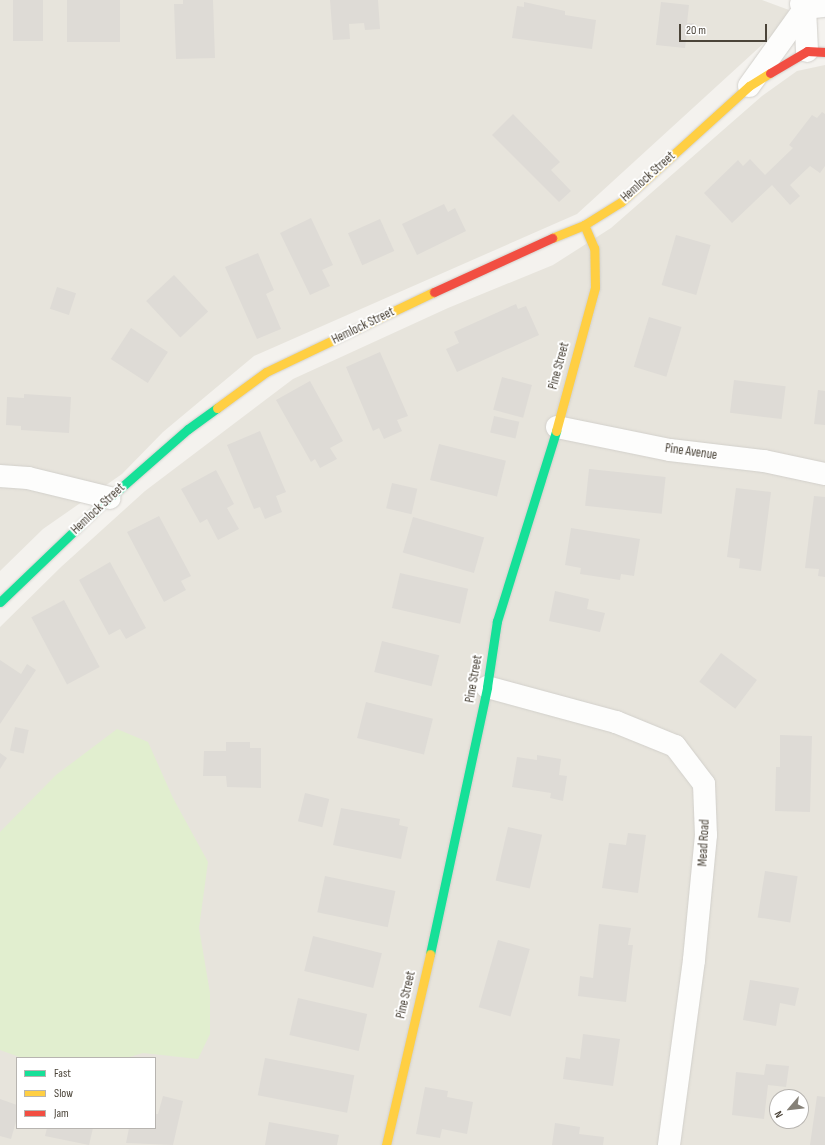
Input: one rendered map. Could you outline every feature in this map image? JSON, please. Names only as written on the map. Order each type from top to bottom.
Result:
[{"type":"street","points":[[809,5],[816,52]]},
{"type":"street","name":"Hemlock Street","points":[[0,602],[110,498],[188,429],[266,372],[534,245],[584,225],[621,202],[749,86],[809,5]]},
{"type":"street","name":"Hemlock Street","points":[[749,86],[816,52]]},
{"type":"street","name":"Pine Street","points":[[386,1145],[487,687],[497,621],[556,427],[595,287],[594,248],[584,225]]},
{"type":"street","name":"Pine Avenue","points":[[556,427],[670,450],[764,461],[825,474]]},
{"type":"street","points":[[0,476],[28,478],[110,498]]},
{"type":"street","name":"Mead Road","points":[[487,687],[616,722],[674,746],[704,784],[706,835],[694,960],[669,1145]]},
{"type":"shaded area","points":[[0,0],[762,0],[789,10],[776,32],[577,214],[254,356],[163,432],[122,474],[43,529],[0,571]]},
{"type":"shaded area","points":[[825,65],[825,1145],[0,1145],[0,627],[61,567],[145,491],[293,379],[448,308],[553,265],[611,228],[762,96],[797,71]]},
{"type":"green space","points":[[117,729],[148,742],[173,798],[208,862],[199,928],[210,993],[210,1034],[198,1059],[143,1053],[129,1057],[19,1057],[0,1050],[0,832],[56,775]]},
{"type":"building","points":[[13,0],[43,0],[43,41],[13,41]]},
{"type":"building","points":[[67,0],[120,0],[120,42],[67,42]]},
{"type":"building","points":[[183,0],[213,0],[215,58],[176,59],[174,4],[183,4]]},
{"type":"building","points":[[330,0],[378,0],[380,29],[365,30],[364,23],[349,24],[350,39],[333,40]]},
{"type":"building","points":[[524,2],[565,11],[565,15],[596,20],[592,49],[512,38],[517,6],[524,7]]},
{"type":"building","points":[[661,2],[689,5],[687,23],[694,23],[694,32],[687,32],[685,48],[656,45]]},
{"type":"building","points":[[822,112],[825,114],[825,166],[820,173],[810,166],[790,185],[800,196],[790,205],[772,185],[732,223],[704,193],[738,160],[743,166],[750,159],[765,175],[793,148],[789,145],[812,115],[817,118]]},
{"type":"building","points":[[513,114],[560,162],[551,170],[571,191],[559,202],[492,135]]},
{"type":"building","points":[[444,204],[448,212],[455,208],[466,231],[417,255],[402,224]]},
{"type":"building","points":[[311,218],[333,265],[322,270],[330,286],[310,295],[280,233]]},
{"type":"building","points":[[380,219],[394,251],[362,265],[348,233]]},
{"type":"building","points":[[676,235],[711,245],[696,295],[662,285]]},
{"type":"building","points":[[258,253],[274,290],[266,294],[281,329],[257,339],[225,267]]},
{"type":"building","points":[[174,275],[208,312],[180,337],[146,301]]},
{"type":"building","points":[[57,287],[76,293],[69,315],[50,309]]},
{"type":"building","points":[[516,304],[518,309],[526,306],[539,335],[457,372],[446,349],[459,343],[454,332]]},
{"type":"building","points":[[649,317],[682,327],[666,377],[634,367]]},
{"type":"building","points":[[131,328],[168,352],[148,383],[111,359]]},
{"type":"building","points":[[380,352],[408,416],[397,420],[402,431],[384,439],[379,428],[373,431],[346,367]]},
{"type":"building","points":[[502,377],[532,385],[523,418],[493,410]]},
{"type":"building","points":[[734,380],[786,386],[782,419],[730,413]]},
{"type":"building","points":[[310,381],[343,441],[330,448],[337,459],[320,468],[315,459],[311,462],[276,400]]},
{"type":"building","points":[[818,390],[825,391],[825,425],[814,424]]},
{"type":"building","points":[[24,394],[71,397],[69,433],[21,430],[21,426],[6,425],[7,397],[24,398]]},
{"type":"building","points":[[494,416],[519,422],[516,438],[490,433]]},
{"type":"building","points":[[260,431],[286,492],[276,496],[282,512],[265,519],[260,507],[254,509],[227,445]]},
{"type":"building","points":[[439,444],[506,461],[497,497],[430,480]]},
{"type":"building","points":[[589,469],[666,477],[662,514],[585,506]]},
{"type":"building","points":[[216,470],[234,504],[227,508],[239,529],[218,540],[207,519],[200,523],[181,489]]},
{"type":"building","points":[[392,483],[417,489],[411,514],[386,508]]},
{"type":"building","points":[[736,488],[771,492],[761,571],[739,568],[740,559],[727,557]]},
{"type":"building","points":[[814,496],[825,497],[825,577],[818,576],[819,569],[805,568]]},
{"type":"building","points":[[159,516],[191,576],[181,581],[186,590],[164,602],[127,532]]},
{"type":"building","points":[[413,517],[484,537],[474,573],[403,553]]},
{"type":"building","points":[[571,528],[640,539],[634,576],[621,574],[620,580],[580,574],[581,568],[565,565]]},
{"type":"building","points":[[110,562],[146,628],[126,639],[120,629],[109,635],[79,580]]},
{"type":"building","points":[[400,573],[468,589],[460,624],[392,608]]},
{"type":"building","points":[[555,591],[589,599],[587,609],[605,613],[600,632],[549,621]]},
{"type":"building","points":[[64,600],[100,667],[67,684],[31,617]]},
{"type":"building","points":[[382,641],[439,655],[432,686],[374,672]]},
{"type":"building","points":[[721,653],[757,680],[735,709],[699,682]]},
{"type":"building","points":[[0,660],[21,674],[27,664],[36,670],[0,724]]},
{"type":"building","points":[[366,702],[433,719],[424,755],[357,738]]},
{"type":"building","points":[[15,727],[29,730],[24,753],[10,750]]},
{"type":"building","points":[[780,735],[812,736],[810,812],[775,811],[776,767],[780,767]]},
{"type":"building","points":[[226,742],[250,742],[250,748],[261,748],[261,788],[227,787],[226,776],[203,776],[204,751],[226,751]]},
{"type":"building","points":[[0,753],[7,758],[0,769]]},
{"type":"building","points":[[537,755],[561,759],[559,775],[567,776],[563,801],[550,798],[551,793],[512,787],[517,757],[537,760]]},
{"type":"building","points":[[305,793],[329,799],[322,827],[298,821]]},
{"type":"building","points":[[341,808],[400,819],[399,825],[408,827],[401,859],[333,845]]},
{"type":"building","points":[[508,827],[542,835],[530,888],[496,881]]},
{"type":"building","points":[[628,833],[646,835],[638,893],[602,888],[609,843],[626,845]]},
{"type":"building","points":[[765,871],[798,876],[790,923],[758,917]]},
{"type":"building","points":[[325,876],[395,891],[388,927],[317,912]]},
{"type":"building","points":[[599,924],[631,928],[628,945],[633,945],[626,1002],[578,996],[580,976],[593,978]]},
{"type":"building","points":[[313,936],[382,953],[373,988],[304,971]]},
{"type":"building","points":[[498,940],[530,949],[510,1016],[479,1007]]},
{"type":"building","points":[[750,980],[799,988],[795,1006],[780,1003],[776,1026],[743,1020]]},
{"type":"building","points":[[298,998],[367,1014],[359,1051],[289,1035]]},
{"type":"building","points":[[583,1034],[620,1039],[613,1086],[563,1079],[566,1057],[580,1059]]},
{"type":"building","points":[[265,1058],[354,1075],[347,1113],[258,1095]]},
{"type":"building","points":[[766,1064],[789,1066],[786,1087],[768,1085],[764,1119],[732,1115],[736,1072],[764,1075]]},
{"type":"building","points":[[425,1087],[448,1091],[447,1097],[473,1102],[467,1134],[442,1129],[440,1138],[416,1134]]},
{"type":"building","points":[[163,1096],[183,1101],[173,1145],[126,1143],[129,1129],[156,1129],[156,1114],[158,1114]]},
{"type":"building","points":[[817,1096],[825,1097],[825,1145],[810,1145]]},
{"type":"building","points":[[0,1099],[16,1105],[16,1122],[11,1139],[0,1136]]},
{"type":"building","points":[[269,1122],[339,1135],[337,1145],[265,1145]]},
{"type":"building","points":[[555,1123],[580,1127],[579,1134],[604,1137],[603,1145],[552,1145]]},
{"type":"building","points":[[47,1129],[93,1129],[89,1145],[45,1136]]},
{"type":"traffic: fast","points":[[0,602],[100,506],[188,429],[217,408]]},
{"type":"traffic: fast","points":[[430,954],[487,687],[497,621],[556,431]]},
{"type":"traffic: slow","points":[[552,238],[584,225],[621,202],[749,86],[770,73]]},
{"type":"traffic: slow","points":[[556,431],[595,287],[594,248],[584,225]]},
{"type":"traffic: slow","points":[[217,408],[266,372],[434,292]]},
{"type":"traffic: slow","points":[[386,1145],[430,954]]},
{"type":"traffic: jam","points":[[770,73],[807,51],[825,52]]},
{"type":"traffic: jam","points":[[434,292],[552,238]]}]
